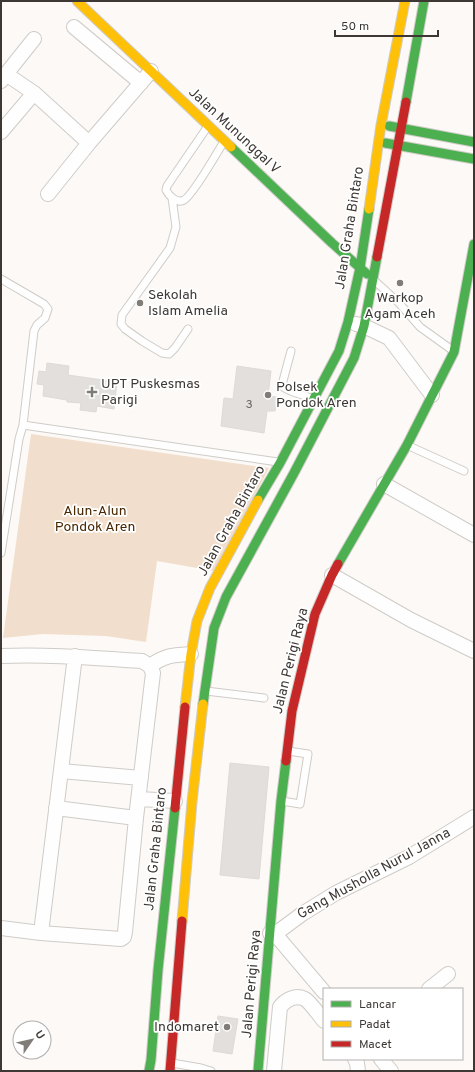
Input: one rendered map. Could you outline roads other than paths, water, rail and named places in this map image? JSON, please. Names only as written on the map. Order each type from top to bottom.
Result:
[{"type":"main road","name":"Jalan Mununggal V","points":[[77,1],[373,280]]},
{"type":"main road","name":"Jalan Graha Bintaro","points":[[163,1063],[158,970],[191,654],[197,621],[210,588],[249,515],[280,463],[339,352],[348,322],[360,268],[378,142],[405,1]]},
{"type":"main road","name":"Jalan Graha Bintaro","points":[[163,1063],[176,979],[192,802],[204,691],[214,628],[226,597],[354,358],[364,326],[424,1]]},
{"type":"main road","points":[[381,125],[474,142]]},
{"type":"main road","points":[[378,142],[474,159]]},
{"type":"main road","name":"Jalan Perigi Raya","points":[[258,1071],[272,933],[281,801],[292,711],[315,614],[332,575],[407,445],[454,352],[474,244]]},
{"type":"main road","points":[[175,801],[192,802]]},
{"type":"main road","name":"Jalan Graha Bintaro","points":[[149,1071],[163,1063]]},
{"type":"street","points":[[74,27],[141,83]]},
{"type":"street","points":[[34,39],[3,78],[34,93],[89,143]]},
{"type":"street","points":[[48,194],[89,143],[151,71]]},
{"type":"street","points":[[1,132],[34,93]]},
{"type":"street","points":[[348,322],[364,326],[389,338],[432,395]]},
{"type":"street","points":[[280,463],[294,472]]},
{"type":"street","points":[[384,484],[474,535]]},
{"type":"street","points":[[332,575],[411,620],[474,651]]},
{"type":"street","points":[[150,666],[159,659],[173,655],[191,654]]},
{"type":"street","points":[[1,656],[75,656],[142,662],[150,666],[153,673],[124,937],[121,939],[40,933],[1,928]]},
{"type":"street","points":[[40,933],[75,656]]},
{"type":"street","points":[[61,770],[141,778]]},
{"type":"street","points":[[139,799],[175,801]]},
{"type":"street","points":[[56,808],[136,818]]},
{"type":"street","name":"Gang Musholla Nurul Janna","points":[[272,933],[336,893],[409,857],[474,817]]},
{"type":"street","points":[[272,933],[323,991]]},
{"type":"street","points":[[430,988],[448,974]]},
{"type":"street","points":[[274,1071],[280,1007],[284,1002],[293,998],[301,997],[306,1000],[323,1020]]},
{"type":"street","points":[[356,1060],[358,1071]]},
{"type":"street","points":[[382,1060],[391,1071]]},
{"type":"lane","points":[[208,126],[167,186],[166,190],[172,198],[178,201],[183,201],[188,197],[224,141]]},
{"type":"lane","points":[[172,198],[176,227],[170,248],[122,315],[121,324],[125,329],[142,341],[162,353],[168,354],[176,348],[188,329]]},
{"type":"lane","points":[[1,279],[44,304],[48,309],[45,318],[37,325],[34,331],[23,425],[18,439],[1,553]]},
{"type":"lane","points":[[373,280],[399,303],[420,327],[454,352]]},
{"type":"lane","points":[[291,352],[283,381],[283,387],[314,400]]},
{"type":"lane","points":[[23,425],[280,463]]},
{"type":"lane","points":[[407,445],[464,471]]},
{"type":"lane","points":[[204,691],[264,698]]},
{"type":"lane","points":[[281,801],[300,804],[308,754],[288,750]]},
{"type":"lane","points":[[163,1063],[211,1071]]},
{"type":"place","name":"Warkop Agam Aceh","points":[[400,283]]},
{"type":"place","name":"Sekolah Islam Amelia","points":[[140,303]]},
{"type":"place","name":"UPT Puskesmas Parigi","points":[[92,392]]},
{"type":"place","name":"Polsek Pondok Aren","points":[[268,395]]},
{"type":"place","name":"Indomaret","points":[[227,1027]]},
{"type":"park label","name":"Alun-Alun Pondok Aren","points":[[95,520]]}]
